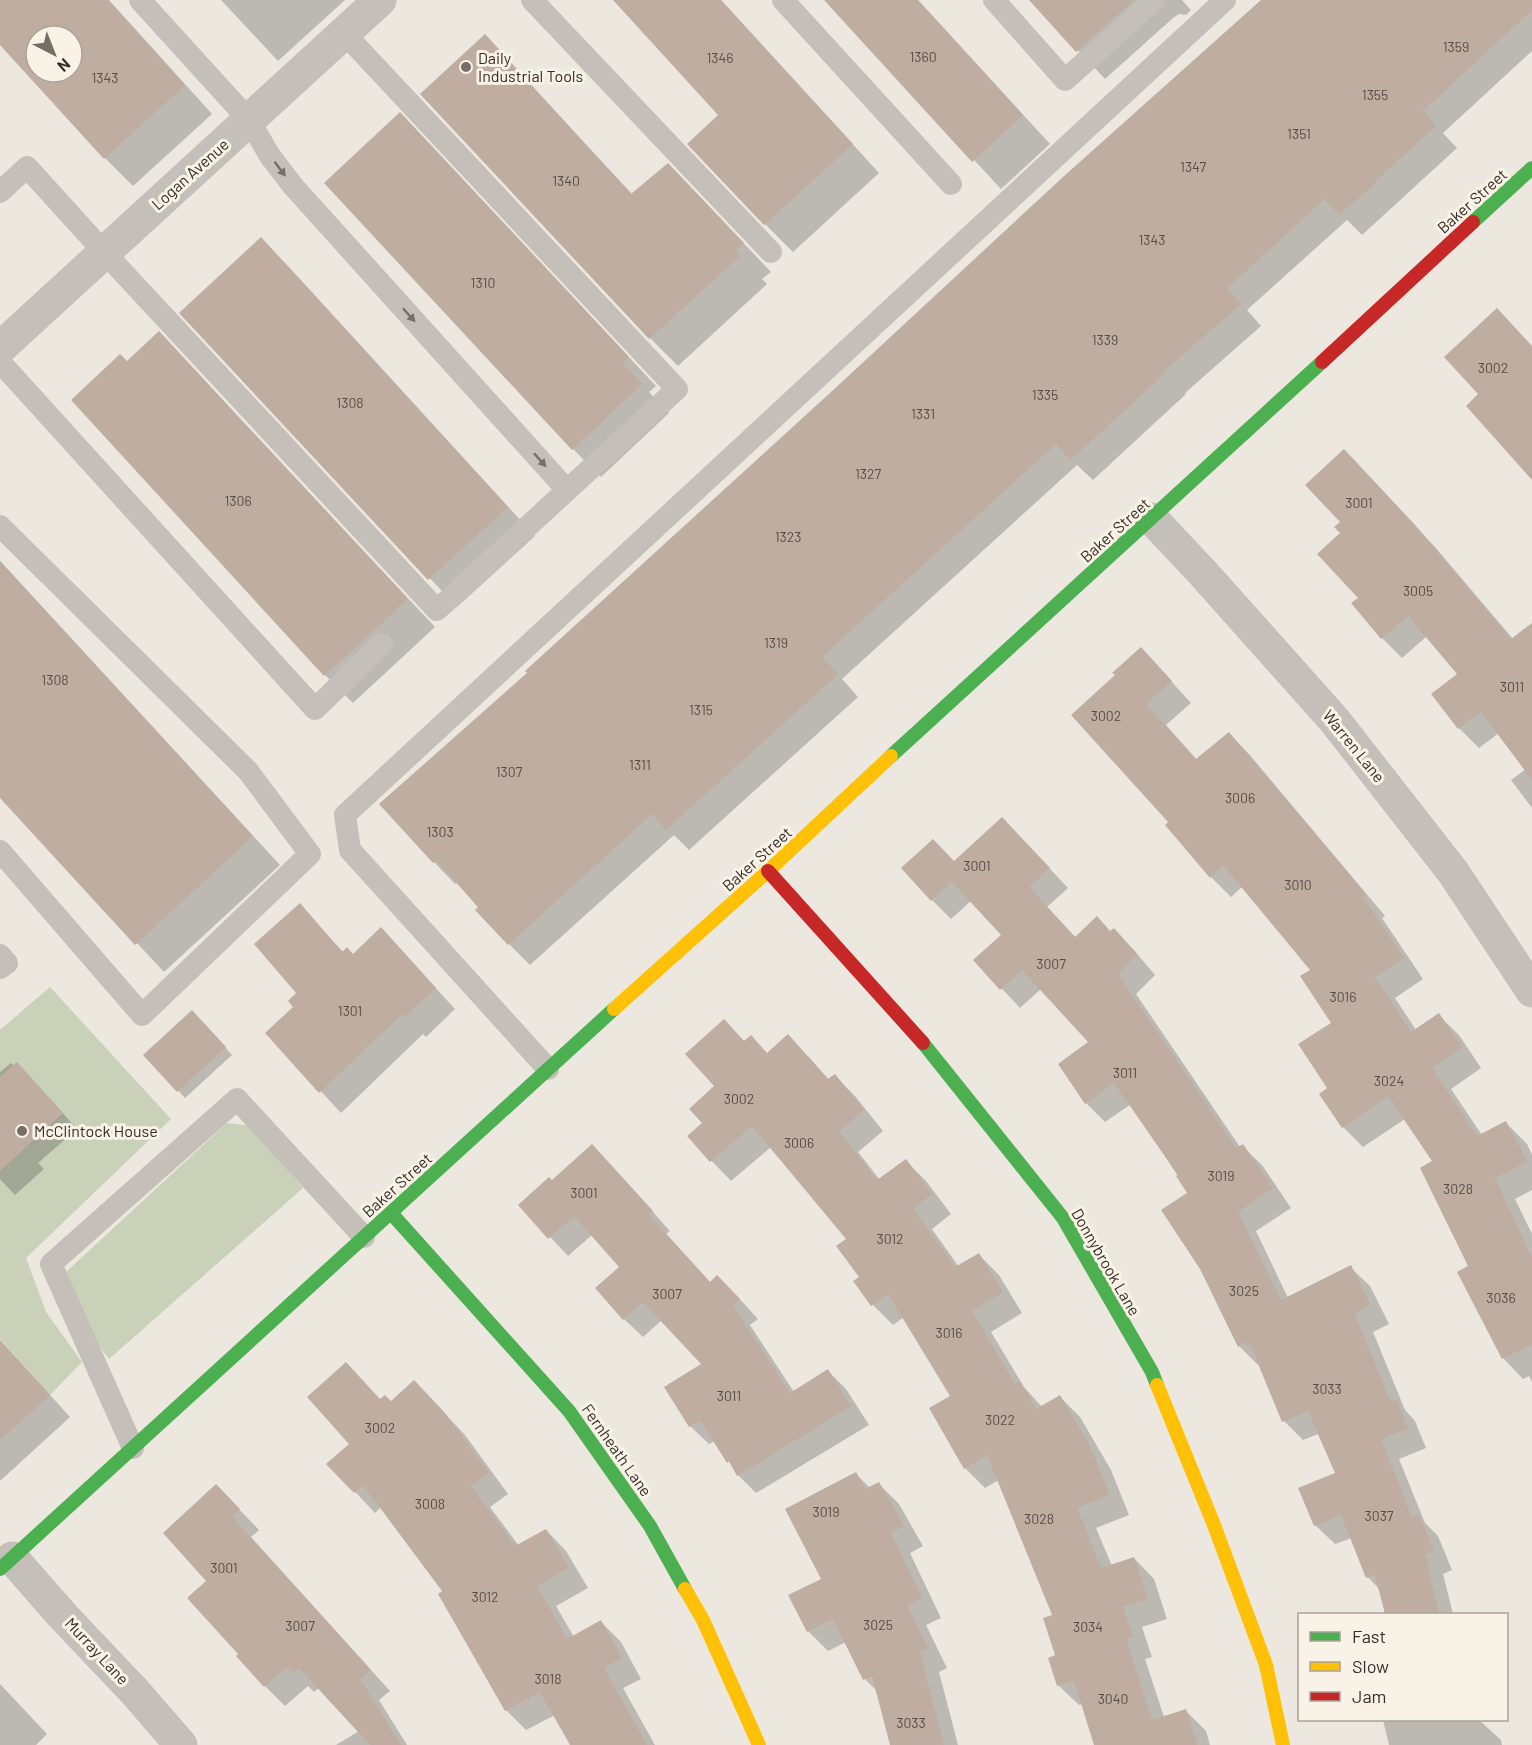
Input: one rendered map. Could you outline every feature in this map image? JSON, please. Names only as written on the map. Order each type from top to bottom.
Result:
[{"type":"main road","name":"Baker Street","points":[[6,1564],[768,871],[950,701],[1152,519],[1532,168]]},
{"type":"main road","name":"Donnybrook Lane","points":[[768,871],[929,1050],[1063,1218],[1152,1372],[1214,1525],[1266,1665],[1284,1745]]},
{"type":"main road","name":"Fernheath Lane","points":[[391,1213],[569,1411],[650,1526],[704,1620],[759,1745]]},
{"type":"street","name":"Logan Avenue","points":[[0,347],[381,0]]},
{"type":"street","name":"Warren Lane","points":[[1152,519],[1335,721],[1453,872],[1532,992]]},
{"type":"street","name":"Murray Lane","points":[[6,1564],[62,1615],[157,1716],[181,1745]]},
{"type":"lane","points":[[140,0],[249,120],[270,156],[293,186],[567,490]]},
{"type":"lane","points":[[532,0],[771,252]]},
{"type":"lane","points":[[783,0],[951,184]]},
{"type":"lane","points":[[994,0],[1065,80],[1154,0]]},
{"type":"lane","points":[[548,1069],[350,850],[345,814],[1225,0]]},
{"type":"lane","points":[[0,192],[27,167],[437,610],[677,388],[344,33]]},
{"type":"lane","points":[[0,362],[315,709],[382,644]]},
{"type":"lane","points":[[0,526],[248,771],[310,854],[142,1015],[0,851]]},
{"type":"lane","points":[[0,955],[7,963],[0,968]]},
{"type":"lane","points":[[133,1448],[51,1264],[237,1099],[364,1237]]},
{"type":"green space","points":[[50,987],[171,1119],[26,1258],[46,1312],[82,1362],[50,1395],[0,1339],[0,1030]]},
{"type":"green space","points":[[227,1123],[251,1126],[303,1188],[109,1359],[98,1345],[66,1272]]},
{"type":"building","points":[[0,0],[108,0],[185,85],[104,159],[36,84],[84,84],[84,24],[24,24],[24,71],[0,45]]},
{"type":"building","points":[[613,0],[721,0],[853,144],[764,225],[687,144],[718,115]]},
{"type":"building","points":[[824,0],[918,0],[1023,115],[972,162]]},
{"type":"building","points":[[1029,0],[1134,0],[1076,52]]},
{"type":"building","points":[[1261,0],[1532,0],[1532,10],[1423,111],[1436,126],[1374,182],[1376,183],[1339,215],[1325,199],[1227,288],[1241,304],[1164,371],[1166,372],[1107,427],[1070,460],[1056,444],[822,657],[838,674],[666,830],[652,814],[508,945],[475,910],[478,907],[436,860],[433,863],[379,804],[527,673],[525,671],[1063,177]]},
{"type":"building","points":[[485,34],[631,194],[668,163],[744,243],[736,250],[740,256],[649,339],[420,94]]},
{"type":"building","points":[[400,112],[629,357],[622,363],[642,384],[572,450],[324,183]]},
{"type":"building","points":[[261,237],[508,507],[428,580],[179,313]]},
{"type":"building","points":[[1497,308],[1532,346],[1532,480],[1466,406],[1478,394],[1444,357]]},
{"type":"building","points":[[159,331],[408,599],[324,676],[71,400],[120,354],[127,361]]},
{"type":"building","points":[[1344,449],[1415,525],[1511,639],[1532,623],[1532,780],[1481,712],[1458,729],[1431,694],[1457,674],[1408,616],[1381,639],[1351,603],[1358,598],[1317,554],[1340,533],[1334,527],[1340,522],[1305,485]]},
{"type":"building","points":[[0,561],[253,836],[135,945],[0,798]]},
{"type":"building","points":[[1141,647],[1172,681],[1146,704],[1196,759],[1229,732],[1366,894],[1363,897],[1404,958],[1375,977],[1411,1032],[1439,1013],[1462,1047],[1432,1068],[1477,1136],[1506,1121],[1527,1162],[1495,1178],[1532,1258],[1532,1344],[1502,1359],[1457,1272],[1468,1266],[1420,1168],[1432,1161],[1388,1096],[1342,1128],[1319,1094],[1327,1088],[1298,1044],[1331,1023],[1300,976],[1310,970],[1223,865],[1210,878],[1165,825],[1168,822],[1071,715],[1115,675],[1112,673]]},
{"type":"building","points":[[1002,817],[1050,868],[1029,887],[1075,937],[1097,916],[1110,931],[1114,928],[1137,954],[1118,974],[1236,1148],[1243,1144],[1273,1188],[1238,1212],[1281,1300],[1351,1265],[1370,1305],[1354,1313],[1391,1402],[1397,1400],[1408,1429],[1381,1439],[1412,1517],[1419,1515],[1434,1551],[1425,1554],[1439,1613],[1385,1613],[1375,1575],[1366,1578],[1341,1515],[1314,1526],[1298,1488],[1335,1473],[1308,1411],[1282,1422],[1250,1344],[1247,1346],[1245,1342],[1238,1347],[1200,1269],[1161,1210],[1187,1193],[1176,1176],[1178,1175],[1114,1083],[1085,1104],[1058,1064],[1088,1042],[1022,970],[1000,990],[973,960],[1001,935],[952,882],[931,901],[901,868],[933,839],[954,861]]},
{"type":"building","points":[[300,903],[342,952],[347,947],[353,954],[381,927],[436,988],[404,1017],[402,1014],[319,1093],[265,1033],[293,1007],[288,1001],[296,993],[254,944]]},
{"type":"building","points":[[192,1010],[226,1047],[177,1092],[143,1055]]},
{"type":"building","points":[[724,1019],[744,1041],[751,1035],[767,1053],[788,1034],[828,1079],[835,1074],[864,1110],[839,1131],[877,1180],[906,1159],[932,1194],[913,1208],[955,1267],[979,1253],[1003,1292],[972,1311],[1015,1384],[1020,1381],[1036,1409],[1060,1395],[1091,1448],[1110,1495],[1077,1508],[1101,1568],[1134,1557],[1148,1599],[1123,1607],[1133,1637],[1126,1639],[1152,1720],[1186,1709],[1197,1745],[1094,1745],[1074,1681],[1057,1686],[1048,1658],[1055,1655],[1043,1618],[1052,1615],[987,1455],[964,1469],[929,1408],[950,1396],[888,1294],[871,1306],[853,1281],[859,1277],[836,1246],[846,1239],[752,1126],[710,1162],[687,1136],[702,1123],[689,1109],[714,1086],[685,1054]]},
{"type":"building","name":"McClintock House","points":[[17,1062],[63,1113],[0,1171],[0,1077]]},
{"type":"building","points":[[592,1144],[653,1211],[649,1215],[710,1282],[717,1275],[740,1299],[733,1306],[790,1393],[828,1369],[851,1406],[737,1476],[700,1420],[689,1427],[664,1387],[701,1364],[643,1302],[623,1320],[595,1288],[619,1267],[574,1216],[548,1239],[518,1205],[549,1177],[552,1180]]},
{"type":"building","points":[[0,1340],[50,1395],[0,1440]]},
{"type":"building","points":[[346,1362],[380,1399],[385,1395],[391,1401],[414,1380],[445,1413],[489,1473],[471,1486],[515,1546],[546,1529],[569,1567],[537,1586],[567,1639],[601,1620],[622,1658],[604,1668],[647,1745],[570,1745],[540,1692],[505,1711],[438,1594],[442,1591],[363,1485],[354,1493],[326,1464],[349,1444],[307,1397]]},
{"type":"building","points":[[856,1472],[865,1489],[879,1482],[904,1526],[891,1533],[922,1598],[907,1605],[928,1648],[920,1652],[944,1745],[890,1745],[872,1676],[863,1680],[833,1619],[807,1632],[788,1595],[821,1579],[785,1509]]},
{"type":"building","points":[[216,1484],[240,1509],[232,1517],[371,1670],[360,1679],[401,1745],[370,1745],[299,1668],[293,1673],[287,1667],[264,1687],[236,1656],[238,1654],[187,1598],[206,1581],[163,1533]]},
{"type":"traffic: fast","points":[[1473,222],[1532,168]]},
{"type":"traffic: fast","points":[[891,756],[1322,362]]},
{"type":"traffic: fast","points":[[0,1569],[614,1009]]},
{"type":"traffic: fast","points":[[923,1043],[1063,1218],[1152,1372],[1157,1385]]},
{"type":"traffic: fast","points":[[391,1213],[569,1411],[650,1526],[685,1589]]},
{"type":"traffic: slow","points":[[614,1009],[768,871],[891,756]]},
{"type":"traffic: slow","points":[[1157,1385],[1214,1525],[1266,1665],[1283,1745]]},
{"type":"traffic: slow","points":[[685,1589],[703,1620],[759,1745]]},
{"type":"traffic: jam","points":[[1322,362],[1473,222]]},
{"type":"traffic: jam","points":[[768,871],[923,1043]]},
{"type":"place","name":"Daily Industrial Tools","points":[[466,67]]},
{"type":"place","name":"McClintock House","points":[[22,1131]]}]
